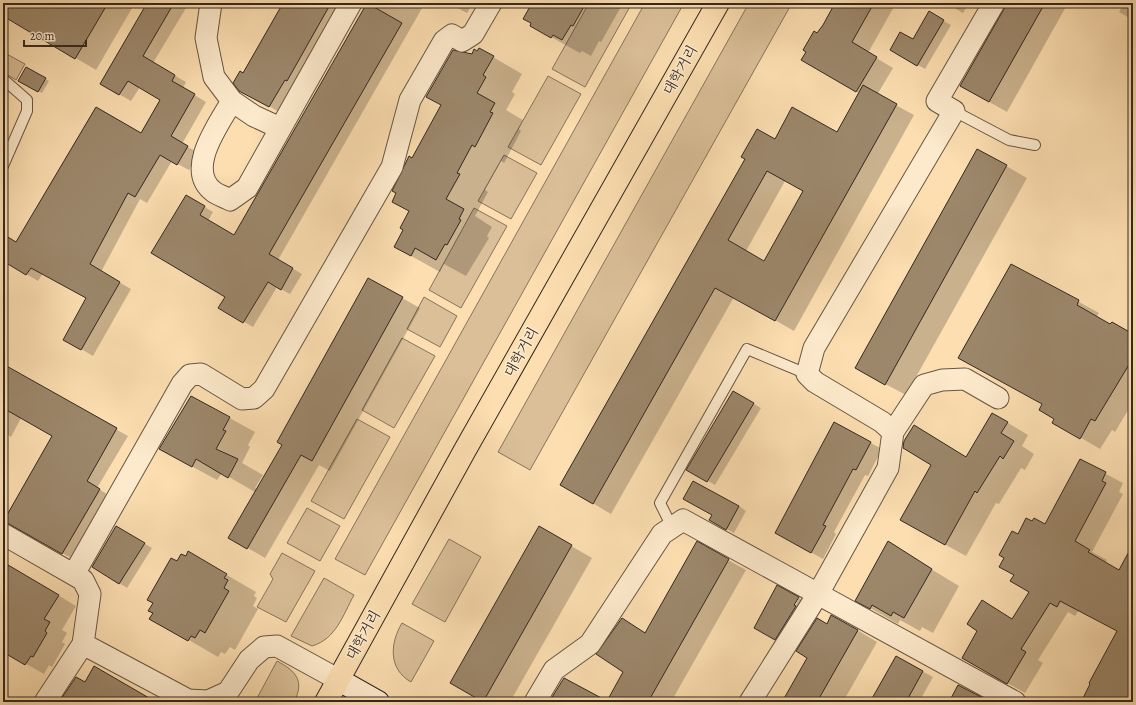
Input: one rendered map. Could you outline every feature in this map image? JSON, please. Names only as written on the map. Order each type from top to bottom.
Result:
[{"type":"main road","name":"대학거리","points":[[326,702],[473,436],[718,3]]},
{"type":"main road","points":[[339,680],[378,702]]},
{"type":"street","points":[[211,3],[206,38],[214,77],[232,101],[254,116],[280,128]]},
{"type":"street","points":[[232,101],[203,152],[202,176],[213,192],[230,200],[247,188],[351,3]]},
{"type":"street","points":[[74,574],[182,384],[190,376],[201,374],[242,399],[254,398],[264,389],[392,167],[410,100],[444,41],[452,36],[462,41],[473,34],[491,3]]},
{"type":"street","points":[[893,432],[882,422],[815,382],[807,374],[814,348],[954,111],[937,102],[994,3]]},
{"type":"street","points":[[750,702],[818,594],[888,468],[893,432],[924,385],[942,380],[965,379],[998,398]]},
{"type":"street","points":[[535,702],[554,670],[590,644],[650,550],[662,534],[682,520],[1015,702]]},
{"type":"street","points":[[3,534],[83,580],[90,594],[83,644],[45,702]]},
{"type":"street","points":[[83,644],[188,700],[208,701],[228,692],[249,660],[264,647],[277,646],[339,680]]},
{"type":"lane","points":[[3,79],[27,100],[27,111],[3,166]]},
{"type":"lane","points":[[954,111],[1009,140],[1035,145]]},
{"type":"lane","points":[[672,527],[660,503],[747,349],[807,374]]},
{"type":"shaded area","points":[[589,3],[632,3],[585,87],[552,69]]},
{"type":"shaded area","points":[[645,3],[684,3],[365,575],[335,559]]},
{"type":"shaded area","points":[[749,3],[792,3],[530,470],[498,452]]},
{"type":"shaded area","points":[[3,52],[25,64],[16,80],[3,72]]},
{"type":"shaded area","points":[[548,76],[581,94],[541,165],[508,147]]},
{"type":"shaded area","points":[[504,155],[537,173],[511,219],[478,201]]},
{"type":"shaded area","points":[[474,208],[507,226],[461,308],[429,290]]},
{"type":"shaded area","points":[[424,297],[457,316],[440,347],[407,329]]},
{"type":"shaded area","points":[[402,338],[435,356],[394,428],[362,410]]},
{"type":"shaded area","points":[[357,419],[390,437],[344,519],[311,501]]},
{"type":"shaded area","points":[[307,508],[340,526],[320,561],[287,543]]},
{"type":"shaded area","points":[[449,539],[481,557],[445,622],[412,604]]},
{"type":"shaded area","points":[[282,553],[315,571],[286,622],[257,607],[273,579],[270,574]]},
{"type":"shaded area","points":[[324,578],[354,595],[333,632],[320,643],[312,646],[291,636]]},
{"type":"shaded area","points":[[402,623],[434,641],[411,682],[398,670],[393,655],[395,639]]},
{"type":"shaded area","points":[[277,661],[294,673],[297,677],[299,688],[294,702],[255,702]]},
{"type":"building","points":[[3,3],[108,3],[75,59],[3,16]]},
{"type":"building","points":[[147,3],[174,3],[143,56],[175,75],[172,81],[195,94],[171,136],[188,146],[177,165],[160,155],[135,197],[128,193],[90,264],[120,282],[81,350],[63,340],[86,298],[31,268],[26,275],[3,261],[3,234],[16,242],[96,107],[141,133],[160,100],[128,81],[119,95],[100,84]]},
{"type":"building","points":[[283,3],[331,3],[287,81],[285,80],[269,107],[239,91],[233,83],[240,71],[243,73]]},
{"type":"building","points":[[367,3],[402,23],[269,254],[293,268],[281,290],[268,282],[243,323],[218,308],[225,297],[151,253],[186,195],[205,206],[200,215],[234,235]]},
{"type":"building","points":[[532,3],[586,3],[573,26],[571,25],[562,40],[553,35],[551,38],[530,26],[531,23],[523,19]]},
{"type":"building","points":[[835,3],[874,3],[852,42],[877,57],[856,92],[801,60],[806,52],[803,50],[814,31],[817,33],[823,25]]},
{"type":"building","points":[[1006,3],[1045,3],[989,102],[960,86]]},
{"type":"building","points":[[929,11],[944,20],[917,66],[890,50],[900,32],[913,39]]},
{"type":"building","points":[[479,48],[494,56],[483,75],[486,77],[477,93],[495,103],[490,112],[493,113],[475,147],[472,145],[457,173],[460,174],[446,199],[464,209],[459,219],[461,220],[447,245],[445,244],[436,260],[415,248],[411,256],[394,247],[403,230],[400,228],[409,211],[392,202],[396,193],[392,191],[409,156],[412,158],[441,105],[426,97],[453,50],[472,54],[474,49],[477,51]]},
{"type":"building","points":[[26,67],[46,78],[38,92],[18,81]]},
{"type":"building","points":[[863,85],[897,104],[775,321],[715,288],[593,504],[560,485],[745,159],[741,157],[757,129],[775,139],[792,107],[837,132]],"holes":[[[767,171],[803,191],[764,261],[728,240]]]},
{"type":"building","points":[[977,149],[1007,165],[885,385],[855,368]]},
{"type":"building","points":[[1011,264],[1079,300],[1077,305],[1110,324],[1112,322],[1133,334],[1133,358],[1095,421],[1091,419],[1080,439],[1052,423],[1054,419],[1039,410],[1042,404],[958,358]]},
{"type":"building","points":[[368,278],[403,297],[312,461],[301,455],[247,549],[228,538],[282,445],[277,442]]},
{"type":"building","points":[[3,364],[117,428],[87,481],[100,489],[62,554],[3,522],[52,436],[3,408]]},
{"type":"building","points":[[733,391],[754,403],[707,482],[686,470]]},
{"type":"building","points":[[191,396],[230,417],[223,430],[226,431],[216,449],[238,459],[228,478],[196,459],[192,467],[159,449]]},
{"type":"building","points":[[992,413],[1008,422],[1001,433],[1014,441],[1003,459],[1000,456],[977,493],[975,491],[945,545],[900,520],[931,465],[903,448],[904,441],[914,425],[966,457]]},
{"type":"building","points":[[834,422],[871,442],[856,470],[853,469],[823,525],[826,526],[811,553],[775,533]]},
{"type":"building","points":[[1080,459],[1106,472],[1102,481],[1106,483],[1075,541],[1090,550],[1088,552],[1119,570],[1133,544],[1133,702],[1081,702],[1090,684],[1089,683],[1117,631],[1060,601],[1057,607],[1050,603],[1021,649],[1026,652],[1007,684],[962,658],[977,631],[967,624],[982,600],[1012,619],[1029,592],[1010,581],[1014,575],[999,567],[1004,558],[999,555],[1012,531],[1018,534],[1026,518],[1032,521],[1034,518],[1045,524]]},
{"type":"building","points":[[693,481],[739,506],[726,530],[709,520],[712,515],[683,499]]},
{"type":"building","points":[[116,526],[145,543],[119,584],[92,567]]},
{"type":"building","points":[[539,526],[572,545],[483,702],[450,683]]},
{"type":"building","points":[[697,541],[729,559],[648,702],[549,702],[564,678],[607,701],[623,672],[596,654],[622,618],[645,633]]},
{"type":"building","points":[[888,541],[932,569],[904,618],[893,612],[891,616],[872,605],[870,609],[855,601]]},
{"type":"building","points":[[188,551],[227,574],[224,578],[228,580],[224,588],[229,591],[205,633],[200,630],[195,638],[191,636],[188,641],[149,619],[153,613],[148,611],[153,603],[147,600],[171,558],[177,561],[181,554],[186,556]]},
{"type":"building","points":[[3,562],[59,595],[44,619],[50,622],[45,631],[47,633],[33,657],[31,656],[25,665],[3,652]]},
{"type":"building","points":[[777,585],[799,597],[794,605],[796,606],[775,640],[754,628]]},
{"type":"building","points":[[831,615],[858,630],[817,702],[782,702],[807,658],[796,651],[817,618],[827,624]]},
{"type":"building","points":[[896,656],[923,671],[906,702],[870,702]]},
{"type":"building","points":[[94,666],[156,702],[59,702],[76,677],[85,682]]},
{"type":"building","points":[[958,685],[985,699],[983,702],[949,702]]}]
